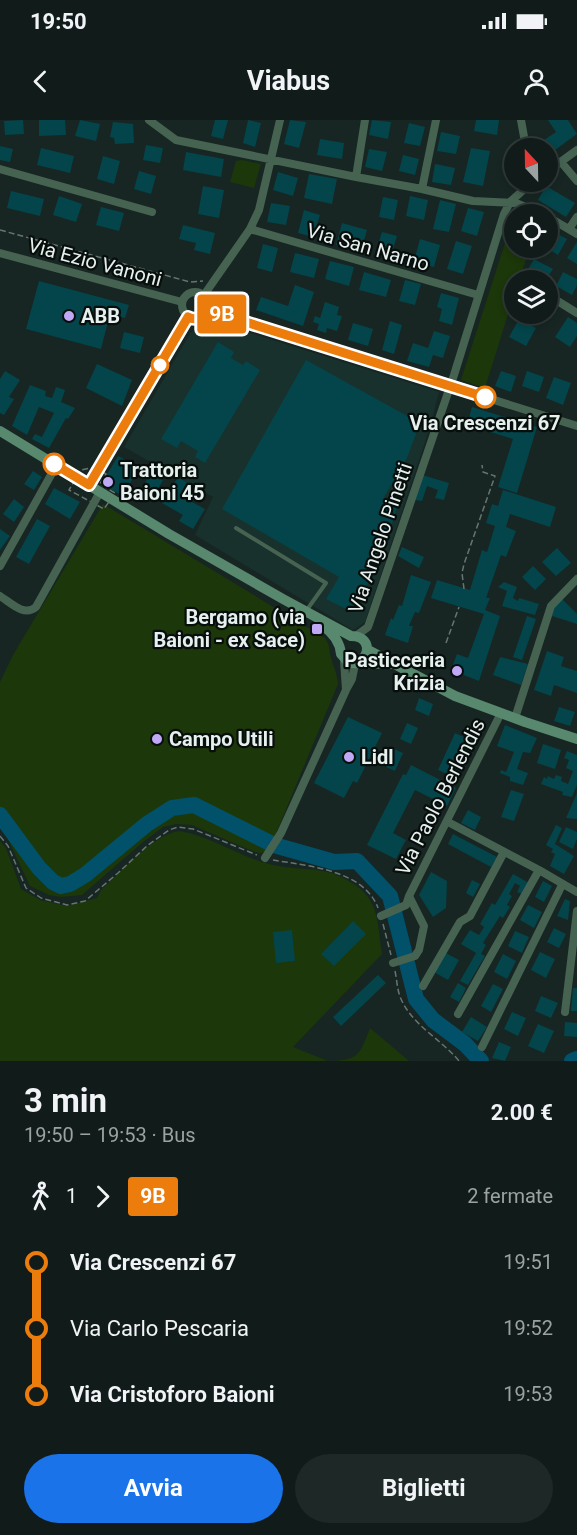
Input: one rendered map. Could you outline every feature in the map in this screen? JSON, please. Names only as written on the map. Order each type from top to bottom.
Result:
[{"type":"street","points":[[149,120],[176,140],[472,201],[515,204]]},
{"type":"street","points":[[204,295],[250,229],[259,210],[280,120]]},
{"type":"street","points":[[356,177],[365,120]]},
{"type":"street","points":[[422,189],[436,120]]},
{"type":"street","points":[[521,120],[524,138]]},
{"type":"street","points":[[558,164],[577,150]]},
{"type":"street","points":[[561,162],[577,181]]},
{"type":"street","points":[[0,169],[152,212]]},
{"type":"street","name":"Via Angelo Pinetti","points":[[354,636],[368,627],[450,385],[504,214],[510,202],[521,192]]},
{"type":"street","points":[[569,229],[577,216]]},
{"type":"street","points":[[558,223],[577,234]]},
{"type":"street","name":"Via San Narno","points":[[250,229],[478,296]]},
{"type":"street","name":"Via Ezio Vanoni","points":[[0,253],[182,303]]},
{"type":"street","points":[[190,292],[204,295],[208,303],[204,315],[198,318],[188,317],[183,312],[182,303],[190,292]]},
{"type":"street","points":[[558,301],[577,313]]},
{"type":"street","points":[[207,310],[577,426]]},
{"type":"street","points":[[89,485],[188,317]]},
{"type":"street","points":[[0,431],[302,610],[362,638],[368,650],[393,664],[455,696],[577,739]]},
{"type":"street","points":[[0,566],[56,466]]},
{"type":"street","points":[[0,596],[24,611],[29,612],[36,607],[100,492]]},
{"type":"street","points":[[515,718],[551,606],[577,579]]},
{"type":"street","points":[[302,610],[332,633],[340,647],[340,654],[353,662],[393,664]]},
{"type":"street","points":[[340,647],[346,638],[354,636]]},
{"type":"street","points":[[353,662],[366,657],[368,650]]},
{"type":"street","points":[[267,856],[281,833],[346,690],[353,662]]},
{"type":"street","name":"Via Paolo Berlendis","points":[[384,915],[406,905],[501,713]]},
{"type":"street","points":[[448,822],[577,892]]},
{"type":"street","points":[[423,986],[460,922],[470,916],[504,852]]},
{"type":"street","points":[[458,1014],[539,870]]},
{"type":"street","points":[[482,1047],[562,885]]},
{"type":"street","name":"Via Paolo Berlendis","points":[[395,962],[415,956],[419,950],[424,926],[409,896]]},
{"type":"street","points":[[565,1012],[577,911]]},
{"type":"lane","points":[[236,528],[326,583],[302,610]]},
{"type":"path","points":[[0,230],[190,282],[203,281],[208,278],[214,280]]},
{"type":"path","points":[[464,589],[462,573],[464,564],[495,476],[483,472],[482,465]]},
{"type":"path","points":[[446,643],[459,607]]},
{"type":"path","points":[[0,836],[8,846],[26,888],[41,898],[67,905],[85,901],[148,846],[169,830],[178,827],[193,829],[267,856],[336,872],[362,888],[376,902],[384,915],[400,996],[408,1013],[420,1026],[450,1050],[459,1061]]},
{"type":"shaded area","points":[[218,323],[439,392],[429,430],[365,622],[353,630],[195,535],[213,497],[124,447],[191,332]]},
{"type":"green space","points":[[236,161],[261,164],[254,188],[230,182]]},
{"type":"green space","points":[[504,246],[504,258],[527,258],[522,270],[504,270],[505,324],[485,388],[461,380]]},
{"type":"green space","name":"Campo Utili","points":[[103,504],[325,638],[329,645],[338,684],[275,836],[266,852],[259,853],[250,850],[192,825],[176,824],[163,827],[143,842],[82,895],[61,897],[49,895],[30,886],[0,826],[0,682],[13,655]]},
{"type":"green space","points":[[179,831],[202,837],[269,864],[329,872],[351,882],[370,900],[377,919],[382,954],[293,1047],[328,1061],[0,1061],[0,841],[6,848],[21,889],[40,900],[67,906],[97,898],[101,890],[127,864],[158,839]]},
{"type":"green space","points":[[370,1028],[409,1061],[331,1061],[348,1059],[358,1054]]},
{"type":"building","points":[[23,120],[24,134],[5,135],[4,121]]},
{"type":"building","points":[[39,120],[65,120],[66,135],[39,136]]},
{"type":"building","points":[[80,120],[100,124],[96,141],[75,136]]},
{"type":"building","points":[[215,120],[228,120],[223,139],[211,136]]},
{"type":"building","points":[[248,120],[261,123],[255,147],[243,143]]},
{"type":"building","points":[[290,120],[306,122],[299,148],[284,144]]},
{"type":"building","points":[[372,120],[391,122],[388,139],[369,135]]},
{"type":"building","points":[[476,120],[499,120],[497,135],[474,131]]},
{"type":"building","points":[[548,120],[568,120],[577,134],[558,148],[558,138],[547,138],[556,132]]},
{"type":"building","points":[[113,122],[133,124],[134,143],[115,144],[114,138],[110,137]]},
{"type":"building","points":[[409,123],[425,127],[420,146],[404,143]]},
{"type":"building","points":[[441,132],[460,136],[456,154],[437,151]]},
{"type":"building","points":[[320,139],[344,143],[342,159],[317,155]]},
{"type":"building","points":[[146,145],[163,148],[160,163],[143,160]]},
{"type":"building","points":[[0,146],[13,149],[10,162],[0,160]]},
{"type":"building","points":[[41,148],[74,156],[70,173],[37,165]]},
{"type":"building","points":[[471,148],[490,151],[483,186],[463,182]]},
{"type":"building","points":[[369,149],[387,152],[382,171],[365,167]]},
{"type":"building","points":[[186,152],[224,159],[221,177],[183,170]]},
{"type":"building","points":[[403,155],[419,159],[415,175],[399,171]]},
{"type":"building","points":[[103,156],[120,161],[114,184],[97,179]]},
{"type":"building","points":[[435,164],[455,168],[451,185],[432,182]]},
{"type":"building","points":[[139,171],[156,176],[151,194],[134,189]]},
{"type":"building","points":[[278,172],[298,178],[293,196],[273,190]]},
{"type":"building","points":[[309,174],[337,179],[332,204],[304,198]]},
{"type":"building","points":[[203,186],[224,190],[219,218],[198,214]]},
{"type":"building","points":[[11,191],[44,199],[40,216],[7,208]]},
{"type":"building","points":[[543,192],[556,192],[575,203],[566,217],[558,212],[558,204],[545,204],[538,200]]},
{"type":"building","points":[[59,196],[82,204],[76,222],[53,215]]},
{"type":"building","points":[[410,196],[428,200],[424,220],[406,216]]},
{"type":"building","points":[[383,197],[398,200],[394,220],[379,217]]},
{"type":"building","points":[[440,200],[456,204],[449,232],[433,229]]},
{"type":"building","points":[[271,203],[290,206],[286,225],[267,222]]},
{"type":"building","points":[[101,207],[124,213],[119,231],[96,225]]},
{"type":"building","points":[[468,208],[484,212],[477,236],[461,231]]},
{"type":"building","points":[[304,210],[320,215],[313,237],[298,233]]},
{"type":"building","points":[[342,223],[367,230],[361,252],[336,245]]},
{"type":"building","points":[[183,225],[215,233],[210,254],[194,250],[196,243],[179,239]]},
{"type":"building","points":[[382,232],[397,236],[391,255],[376,251]]},
{"type":"building","points":[[558,234],[567,239],[558,255]]},
{"type":"building","points":[[420,239],[440,245],[434,267],[414,261]]},
{"type":"building","points":[[456,241],[472,246],[463,274],[447,269]]},
{"type":"building","points":[[577,242],[577,264],[567,258]]},
{"type":"building","points":[[263,244],[278,248],[272,272],[257,268]]},
{"type":"building","points":[[295,253],[319,259],[314,278],[290,272]]},
{"type":"building","points":[[534,259],[553,269],[552,270],[528,270]]},
{"type":"building","points":[[330,261],[354,267],[349,286],[325,279]]},
{"type":"building","points":[[364,272],[391,280],[386,297],[359,290]]},
{"type":"building","points":[[563,272],[577,279],[577,285],[572,295],[558,287]]},
{"type":"building","points":[[405,280],[421,284],[415,305],[399,301]]},
{"type":"building","name":"ABB","points":[[39,281],[129,305],[125,318],[110,314],[101,349],[26,329]]},
{"type":"building","points":[[295,285],[314,292],[303,326],[256,310],[261,297],[288,306]]},
{"type":"building","points":[[441,293],[459,298],[452,325],[439,321],[442,309],[437,307]]},
{"type":"building","points":[[325,302],[339,307],[337,315],[342,316],[337,331],[327,328],[326,333],[317,330],[319,324],[313,322],[315,316],[320,318]]},
{"type":"building","points":[[568,317],[577,323],[577,336],[570,347],[555,337]]},
{"type":"building","points":[[390,321],[402,325],[394,354],[382,350]]},
{"type":"building","points":[[353,323],[373,329],[368,346],[348,340]]},
{"type":"building","points":[[516,324],[528,324],[536,328],[526,346],[509,337]]},
{"type":"building","points":[[434,331],[450,336],[443,358],[433,355],[429,367],[407,361],[413,343],[428,348]]},
{"type":"building","points":[[124,332],[144,337],[140,353],[120,348]]},
{"type":"building","points":[[218,342],[234,352],[231,358],[243,365],[246,361],[260,370],[205,463],[195,457],[198,451],[181,441],[177,448],[161,439]]},
{"type":"building","points":[[306,360],[420,423],[407,458],[384,497],[398,505],[379,563],[352,612],[326,599],[339,577],[222,509]]},
{"type":"building","points":[[97,364],[132,380],[122,406],[86,388]]},
{"type":"building","points":[[5,371],[20,380],[9,397],[14,399],[4,415],[0,413],[0,379]]},
{"type":"building","points":[[501,371],[516,376],[511,392],[495,386]]},
{"type":"building","points":[[527,371],[544,377],[539,392],[522,386]]},
{"type":"building","points":[[554,377],[571,383],[563,405],[546,398]]},
{"type":"building","points":[[30,385],[46,391],[45,396],[52,398],[56,387],[65,390],[61,402],[75,408],[68,419],[66,418],[49,448],[32,439],[35,434],[42,437],[54,413],[39,407],[27,435],[12,426]]},
{"type":"building","points":[[472,407],[537,427],[517,493],[498,487],[513,439],[467,425]]},
{"type":"building","points":[[118,456],[139,467],[123,496],[101,484]]},
{"type":"building","points":[[33,471],[42,477],[34,490],[24,484]]},
{"type":"building","points":[[149,474],[163,480],[157,491],[144,486]]},
{"type":"building","points":[[422,475],[449,483],[444,500],[435,498],[438,490],[427,486],[422,501],[415,500]]},
{"type":"building","points":[[178,477],[199,490],[192,502],[205,509],[193,529],[179,521],[183,515],[162,503]]},
{"type":"building","points":[[54,488],[80,502],[70,519],[45,504]]},
{"type":"building","points":[[503,490],[556,507],[550,527],[510,514],[506,527],[516,531],[506,557],[501,555],[486,598],[490,598],[485,610],[500,616],[479,681],[451,670],[457,654],[468,658],[484,614],[431,598],[437,580],[470,590],[482,550],[487,552],[495,526],[486,523],[492,504],[498,506]]},
{"type":"building","points":[[14,499],[24,507],[14,522],[3,514]]},
{"type":"building","points":[[37,519],[50,526],[29,564],[16,557]]},
{"type":"building","points":[[0,529],[10,536],[0,550]]},
{"type":"building","points":[[402,547],[424,557],[419,568],[398,556]]},
{"type":"building","points":[[557,548],[571,563],[556,576],[542,562]]},
{"type":"building","points":[[533,566],[546,579],[535,590],[522,577]]},
{"type":"building","points":[[411,575],[431,582],[419,613],[415,612],[409,626],[413,626],[408,643],[385,635],[391,618],[393,620],[399,605],[402,606]]},
{"type":"building","points":[[504,582],[517,587],[513,598],[539,604],[535,615],[502,606],[507,591],[498,587]]},
{"type":"building","points":[[561,598],[577,614],[577,624],[552,616],[555,605]]},
{"type":"building","points":[[527,616],[536,619],[522,660],[513,657]]},
{"type":"building","points":[[547,651],[564,657],[561,666],[577,671],[577,693],[554,685],[551,696],[534,690]]},
{"type":"building","points":[[500,657],[528,664],[521,685],[493,675]]},
{"type":"building","points":[[419,698],[433,704],[429,716],[415,710]]},
{"type":"building","points":[[559,707],[575,712],[570,726],[554,721]]},
{"type":"building","name":"Lidl","points":[[348,717],[382,733],[357,783],[353,781],[344,798],[314,783]]},
{"type":"building","points":[[407,723],[418,728],[411,744],[400,739]]},
{"type":"building","points":[[505,725],[537,738],[530,753],[523,752],[517,769],[528,773],[523,785],[510,781],[510,777],[500,773],[501,770],[506,772],[514,752],[497,746]]},
{"type":"building","points":[[455,733],[475,742],[458,779],[438,770]]},
{"type":"building","points":[[543,744],[561,750],[555,769],[537,763]]},
{"type":"building","points":[[394,749],[403,753],[395,771],[386,767]]},
{"type":"building","points":[[567,751],[577,755],[577,785],[572,797],[562,795],[563,792],[541,784],[544,777],[554,779],[556,775],[562,777],[561,781],[568,784],[573,771],[566,768],[569,760],[564,758]]},
{"type":"building","points":[[411,765],[456,788],[447,806],[415,790],[393,833],[406,840],[396,859],[367,845],[403,774],[406,775]]},
{"type":"building","points":[[511,790],[524,794],[514,821],[501,817]]},
{"type":"building","points":[[577,793],[577,819],[566,818]]},
{"type":"building","points":[[468,810],[481,817],[475,830],[461,823]]},
{"type":"building","points":[[556,825],[562,828],[555,844],[574,856],[564,874],[550,866],[555,854],[551,852],[553,849],[546,845]]},
{"type":"building","points":[[566,827],[577,832],[573,849],[559,842]]},
{"type":"building","points":[[453,834],[497,857],[491,867],[448,844]]},
{"type":"building","points":[[431,872],[447,881],[446,908],[433,917],[419,895]]},
{"type":"building","points":[[513,874],[529,883],[522,894],[517,892],[520,886],[515,883],[509,894],[512,896],[507,905],[510,907],[503,918],[500,916],[483,943],[486,945],[481,954],[485,956],[468,985],[460,981],[476,953],[461,944],[470,930],[479,935],[484,927],[480,924],[492,903],[495,905]]},
{"type":"building","points":[[472,880],[480,884],[473,897],[466,893]]},
{"type":"building","points":[[543,881],[552,886],[544,902],[535,897]]},
{"type":"building","points":[[565,899],[570,901],[568,920],[557,916]]},
{"type":"building","points":[[528,905],[542,912],[534,928],[520,920]]},
{"type":"building","points":[[353,921],[366,934],[334,966],[321,954]]},
{"type":"building","points":[[554,928],[566,934],[559,948],[547,942]]},
{"type":"building","points":[[292,930],[295,961],[276,963],[273,932]]},
{"type":"building","points":[[515,931],[529,937],[522,953],[508,946]]},
{"type":"building","points":[[444,952],[459,960],[448,980],[434,972]]},
{"type":"building","points":[[540,952],[555,959],[546,978],[531,970]]},
{"type":"building","points":[[503,954],[516,961],[507,979],[494,972]]},
{"type":"building","points":[[378,975],[386,983],[341,1026],[333,1017]]},
{"type":"building","points":[[458,983],[466,988],[459,1002],[450,997]]},
{"type":"building","points":[[493,984],[503,989],[491,1012],[481,1006]]},
{"type":"building","points":[[573,988],[577,988],[577,1011],[571,1011]]},
{"type":"building","points":[[541,996],[558,1003],[551,1018],[535,1011]]},
{"type":"building","points":[[512,1012],[526,1018],[518,1036],[504,1029]]},
{"type":"building","points":[[471,1017],[487,1027],[478,1041],[462,1032]]},
{"type":"building","points":[[565,1022],[577,1023],[577,1037],[564,1036]]},
{"type":"building","points":[[538,1024],[554,1031],[544,1053],[528,1046]]},
{"type":"building","points":[[499,1042],[511,1047],[505,1061],[492,1058]]},
{"type":"waterway","points":[[0,815],[39,868],[53,882],[61,886],[70,884],[85,875],[147,824],[172,808],[194,805],[274,845],[334,862],[357,861],[390,896],[416,999],[433,1020],[465,1044],[481,1061]]},
{"type":"waterway","points":[[572,1061],[577,1059]]},
{"type":"bus line","name":"9B","points":[[54,464],[89,485],[188,317],[198,318],[207,310],[485,397]]},
{"type":"place","name":"ABB","points":[[69,316]]},
{"type":"place","name":"Via Crescenzi 67","points":[[485,397]]},
{"type":"place","name":"Trattoria Baioni 45","points":[[108,482]]},
{"type":"place","name":"Bergamo (via Baioni - ex Sace)","points":[[317,629]]},
{"type":"place","name":"Pasticceria Krizia","points":[[457,671]]},
{"type":"place","name":"Campo Utili","points":[[157,739]]},
{"type":"place","name":"Lidl","points":[[349,757]]}]
